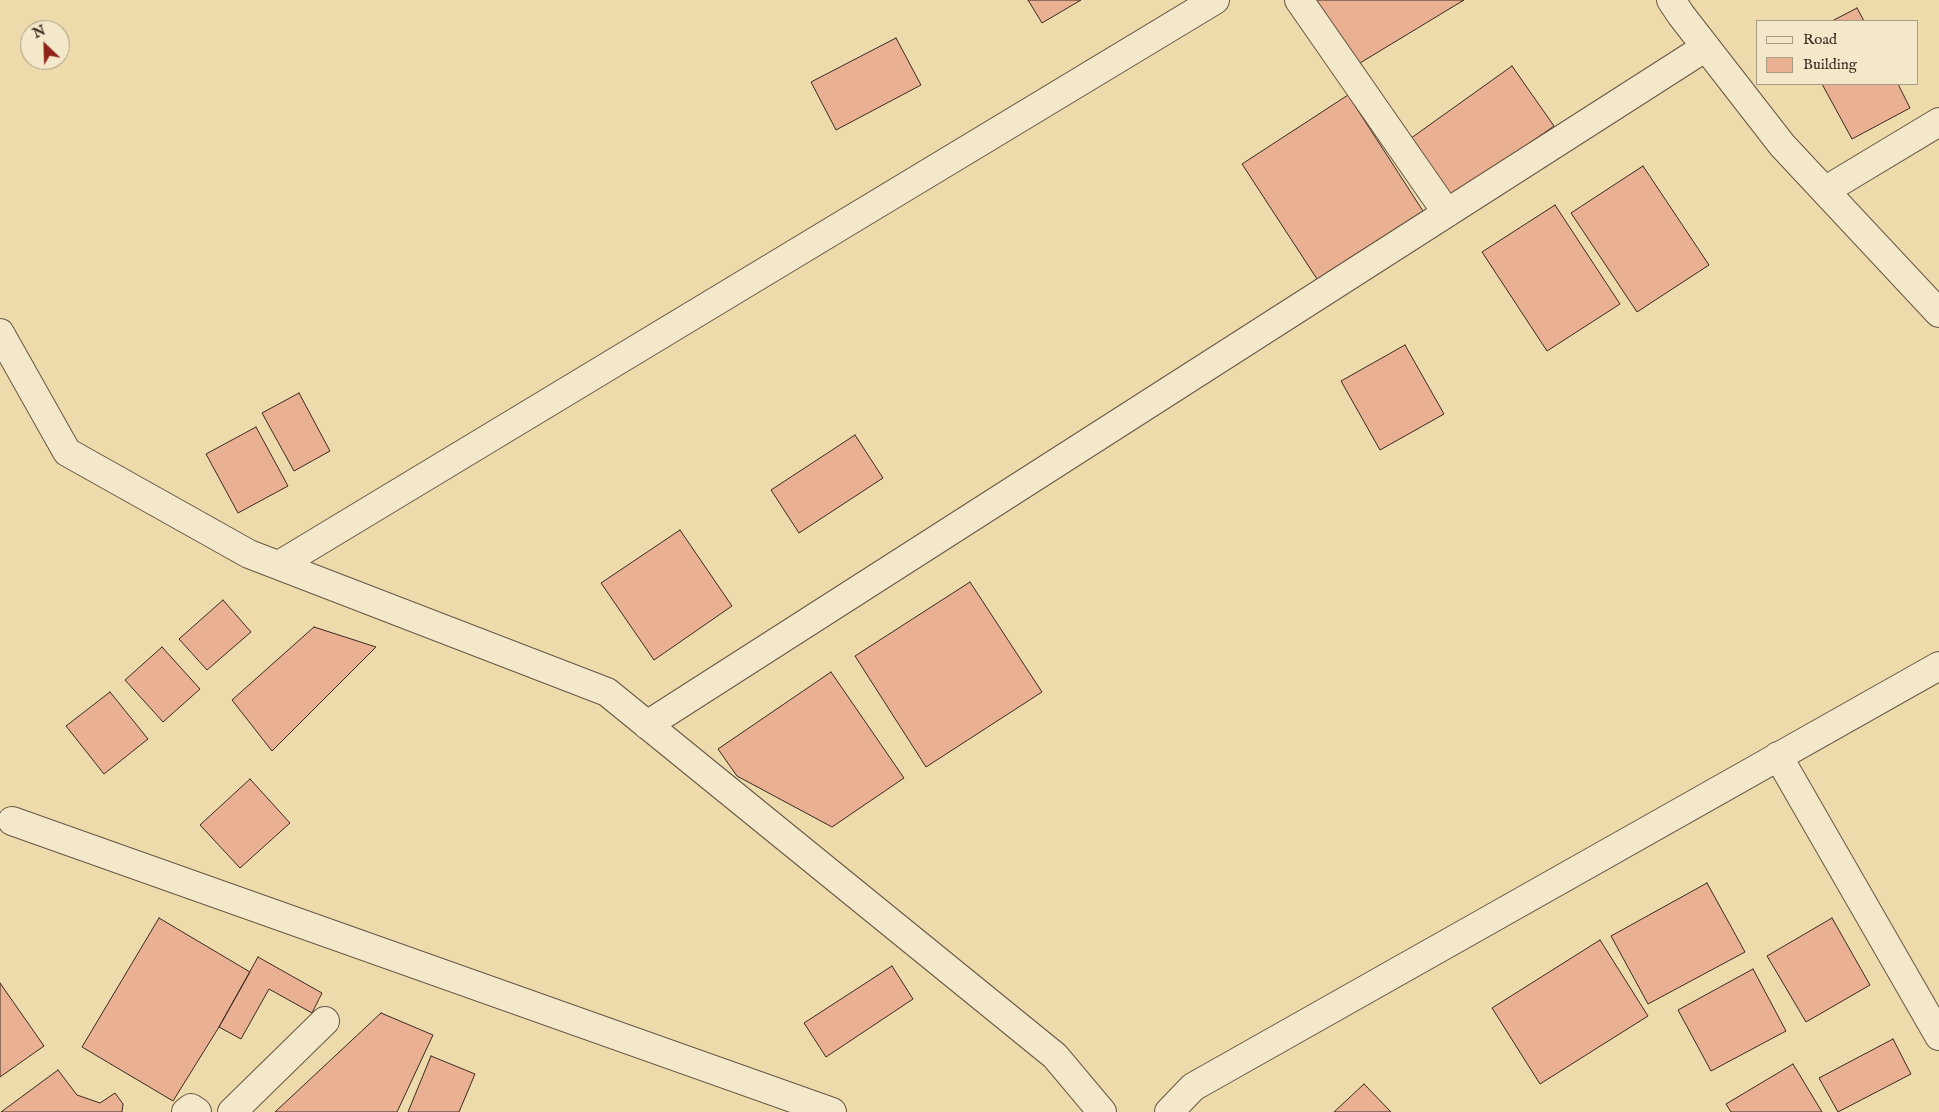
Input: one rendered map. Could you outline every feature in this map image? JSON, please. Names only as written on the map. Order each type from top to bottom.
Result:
[{"type":"street","points":[[279,566],[1215,0]]},
{"type":"street","points":[[1299,0],[1447,213]]},
{"type":"street","points":[[1679,5],[1706,47],[1782,144],[1939,313]]},
{"type":"street","points":[[647,725],[1706,47]]},
{"type":"street","points":[[1826,190],[1939,122]]},
{"type":"street","points":[[0,333],[68,452],[249,554],[606,692],[1056,1056],[1102,1112]]},
{"type":"street","points":[[1169,1112],[1193,1087],[1939,666]]},
{"type":"street","points":[[1778,756],[1939,1036]]},
{"type":"street","points":[[12,821],[832,1112]]},
{"type":"street","points":[[232,1112],[325,1021]]},
{"type":"street","points":[[186,1112],[190,1108],[198,1112]]},
{"type":"building","points":[[1028,0],[1081,0],[1042,23]]},
{"type":"building","points":[[1315,0],[1464,0],[1355,66]]},
{"type":"building","points":[[1857,8],[1863,20],[1834,20]]},
{"type":"building","points":[[896,38],[921,85],[836,130],[811,82]]},
{"type":"building","points":[[1512,66],[1554,126],[1448,200],[1407,141]]},
{"type":"building","points":[[1823,85],[1898,85],[1910,108],[1852,139]]},
{"type":"building","points":[[1348,95],[1423,211],[1317,279],[1242,164]]},
{"type":"building","points":[[1643,166],[1709,265],[1637,312],[1571,213]]},
{"type":"building","points":[[1555,205],[1620,304],[1547,351],[1482,252]]},
{"type":"building","points":[[1405,345],[1444,414],[1380,450],[1341,381]]},
{"type":"building","points":[[299,393],[330,451],[294,471],[262,413]]},
{"type":"building","points":[[256,427],[288,486],[238,513],[206,454]]},
{"type":"building","points":[[855,435],[883,478],[799,533],[771,490]]},
{"type":"building","points":[[680,530],[732,606],[654,660],[601,583]]},
{"type":"building","points":[[970,582],[1042,692],[926,767],[855,656]]},
{"type":"building","points":[[223,600],[251,632],[207,670],[179,639]]},
{"type":"building","points":[[314,627],[376,647],[272,751],[232,700]]},
{"type":"building","points":[[162,647],[200,689],[163,722],[125,680]]},
{"type":"building","points":[[831,672],[904,778],[832,827],[737,776],[718,749]]},
{"type":"building","points":[[110,692],[148,739],[104,774],[66,726]]},
{"type":"building","points":[[250,779],[290,823],[240,868],[200,825]]},
{"type":"building","points":[[1707,883],[1745,952],[1648,1004],[1611,936]]},
{"type":"building","points":[[159,918],[250,972],[219,1027],[173,1101],[82,1047]]},
{"type":"building","points":[[1832,918],[1870,985],[1806,1022],[1767,956]]},
{"type":"building","points":[[1600,940],[1648,1016],[1540,1084],[1492,1008]]},
{"type":"building","points":[[258,957],[322,993],[312,1013],[269,989],[241,1039],[219,1027]]},
{"type":"building","points":[[892,966],[913,999],[826,1057],[804,1023]]},
{"type":"building","points":[[1753,969],[1786,1031],[1711,1071],[1678,1010]]},
{"type":"building","points":[[0,983],[44,1046],[0,1077]]},
{"type":"building","points":[[381,1013],[433,1035],[397,1112],[275,1112]]},
{"type":"building","points":[[1893,1039],[1911,1074],[1838,1112],[1819,1078]]},
{"type":"building","points":[[431,1056],[475,1074],[459,1112],[408,1112]]},
{"type":"building","points":[[1793,1064],[1822,1112],[1731,1112],[1726,1104]]},
{"type":"building","points":[[58,1070],[77,1095],[100,1103],[115,1093],[123,1104],[122,1112],[1,1112]]},
{"type":"building","points":[[1364,1084],[1391,1112],[1334,1112]]}]
